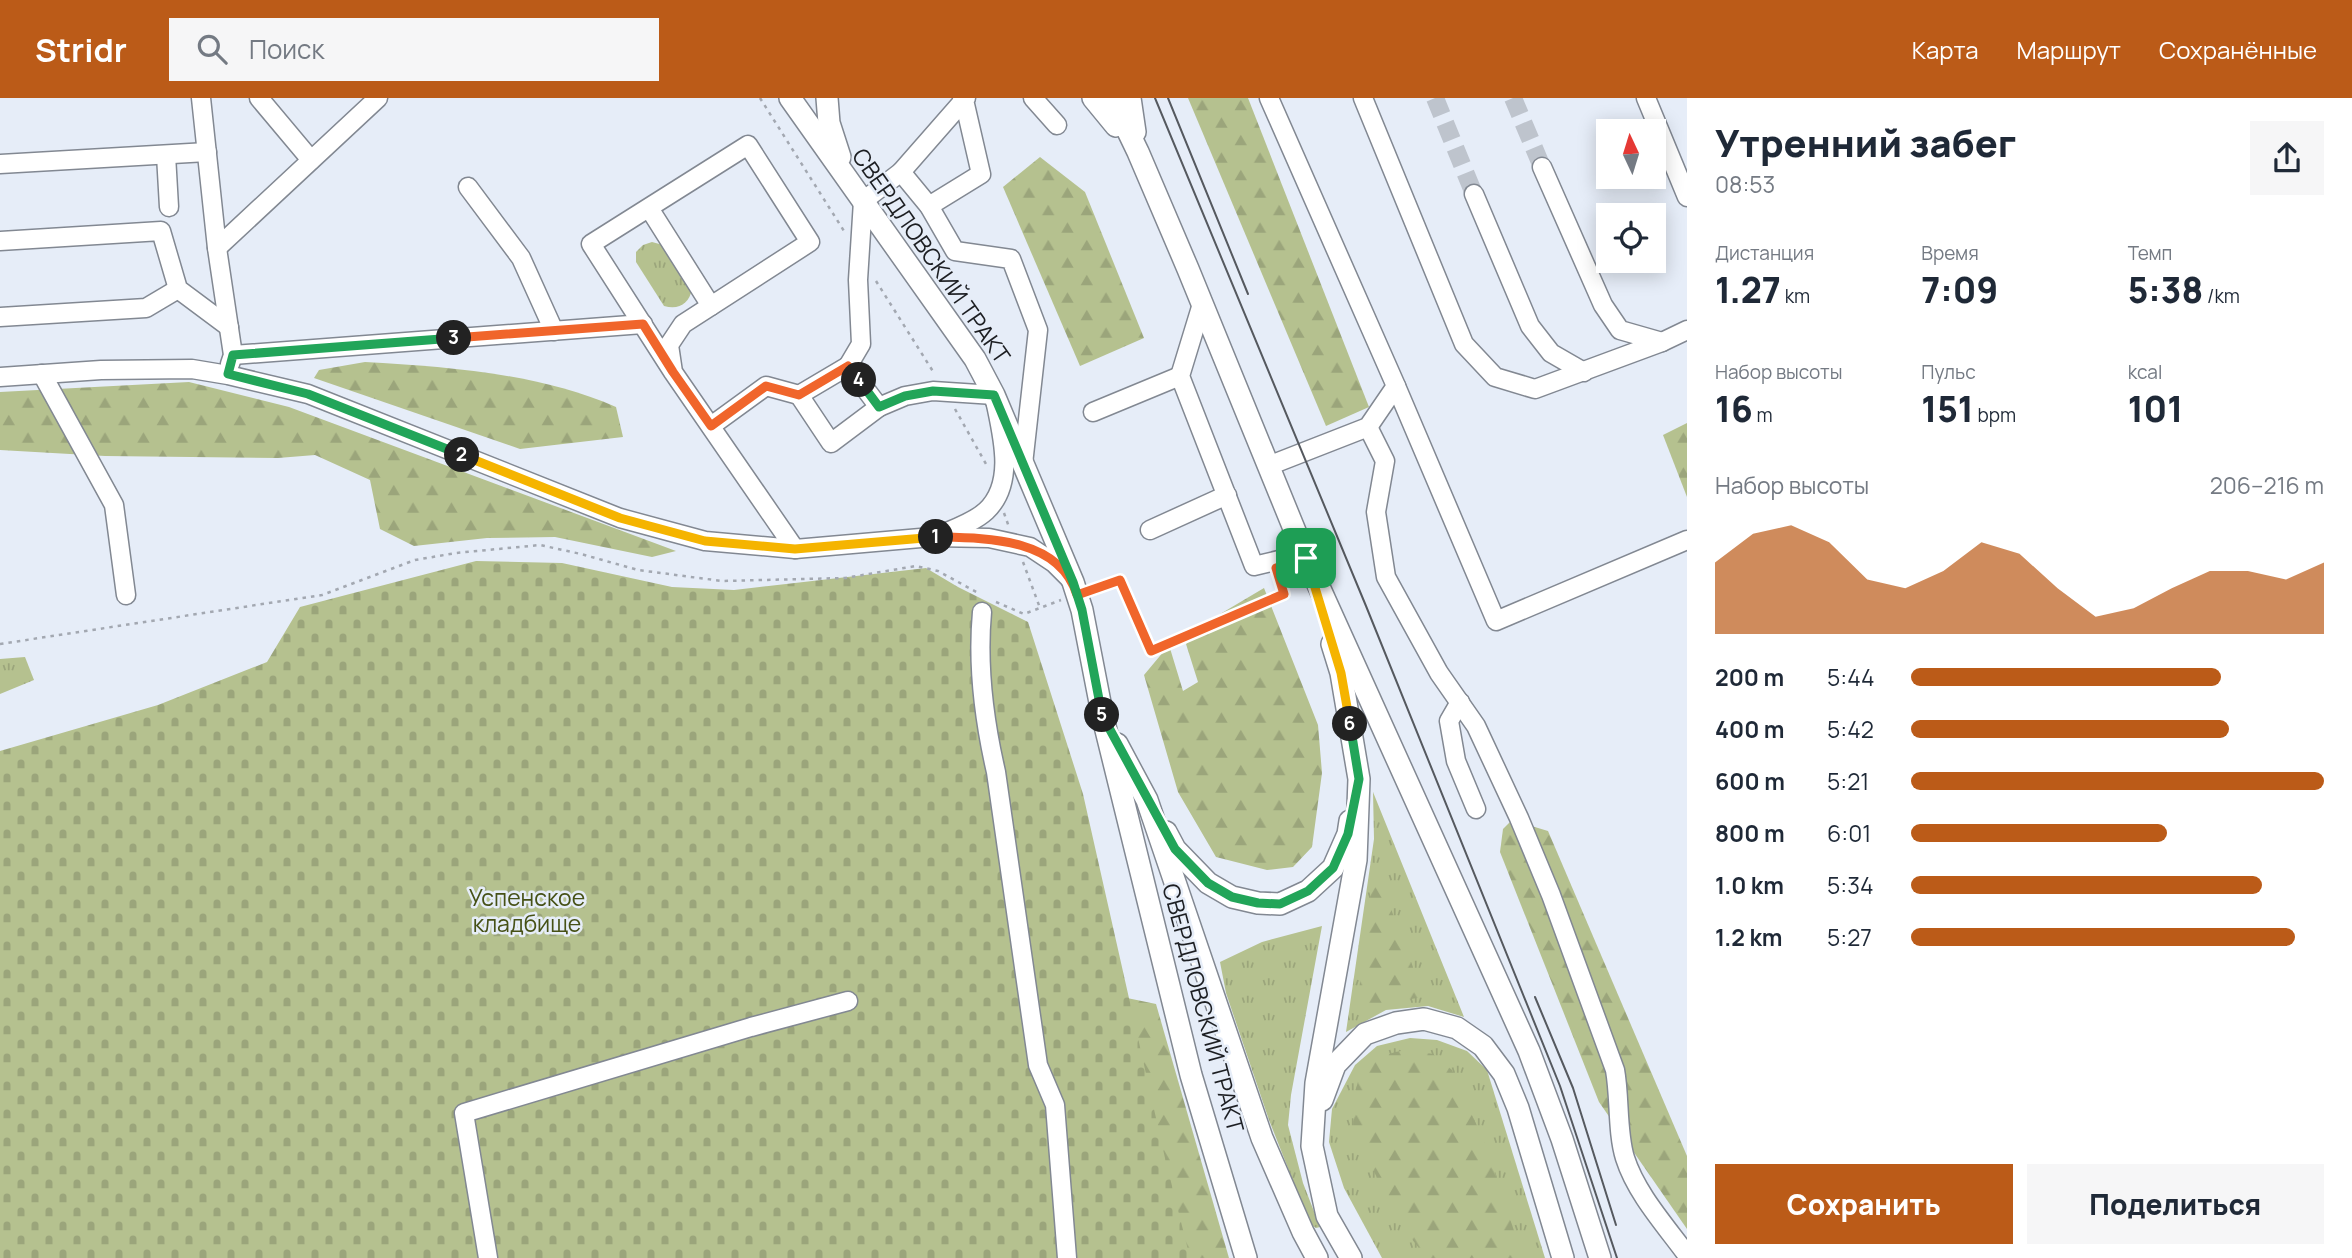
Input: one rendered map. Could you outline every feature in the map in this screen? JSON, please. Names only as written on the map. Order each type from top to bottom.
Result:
[{"type":"main road","name":"СВЕРДЛОВСКИЙ ТРАКТ","points":[[790,98],[975,359],[994,395],[1075,588],[1103,718],[1191,1075],[1245,1258]]},
{"type":"main road","points":[[827,98],[829,123],[848,182]]},
{"type":"main road","points":[[1093,98],[1138,152]]},
{"type":"main road","points":[[1112,98],[1138,152],[1305,556],[1529,1051],[1562,1139],[1600,1258]]},
{"type":"main road","points":[[1130,98],[1138,152]]},
{"type":"main road","points":[[1305,556],[1341,673],[1359,779],[1356,860],[1316,1083],[1312,1146],[1327,1216],[1351,1258]]},
{"type":"main road","points":[[1103,718],[1147,800],[1262,1138],[1303,1233],[1317,1258]]},
{"type":"main road","name":"СВЕРДЛОВСКИЙ ТРАКТ","points":[[1147,800],[1175,849],[1208,883],[1232,897],[1258,903],[1280,904],[1308,891],[1333,868],[1348,834],[1359,779]]},
{"type":"main road","points":[[1312,1146],[1320,1105],[1335,1065],[1365,1034],[1395,1023],[1424,1019],[1457,1028],[1483,1046],[1504,1074],[1518,1108],[1563,1258]]},
{"type":"street","points":[[201,98],[217,248],[233,355],[228,374]]},
{"type":"street","points":[[259,98],[312,160]]},
{"type":"street","points":[[217,248],[378,98]]},
{"type":"street","points":[[1033,98],[1057,125]]},
{"type":"street","points":[[1269,98],[1496,621],[1687,540]]},
{"type":"street","points":[[1363,98],[1464,344],[1495,377],[1535,390],[1687,330]]},
{"type":"street","points":[[1646,98],[1687,197]]},
{"type":"street","points":[[799,395],[848,366],[861,344],[858,280],[863,201],[901,172],[964,99]]},
{"type":"street","points":[[929,206],[981,174],[964,99]]},
{"type":"street","points":[[673,372],[669,345],[683,324],[810,242],[748,145],[591,244],[673,372],[795,549]]},
{"type":"street","points":[[0,164],[207,152]]},
{"type":"street","points":[[166,155],[169,207]]},
{"type":"street","points":[[1542,167],[1603,305],[1620,330],[1662,342]]},
{"type":"street","points":[[901,172],[929,206],[955,251],[1011,259],[1038,330],[1023,464]]},
{"type":"street","points":[[468,187],[521,258],[554,331]]},
{"type":"street","points":[[1474,194],[1530,326],[1551,354],[1584,372]]},
{"type":"street","points":[[649,208],[711,306]]},
{"type":"street","points":[[0,241],[160,231],[178,289],[229,327]]},
{"type":"street","points":[[0,317],[146,307],[178,289]]},
{"type":"street","points":[[1202,304],[1180,376],[1254,566],[1305,556]]},
{"type":"street","points":[[233,355],[643,324]]},
{"type":"street","points":[[848,366],[879,407]]},
{"type":"street","points":[[0,377],[102,370],[192,369],[228,374],[308,394],[620,518],[705,541],[795,549],[932,537],[989,538],[1030,547],[1054,563],[1075,588]]},
{"type":"street","points":[[42,374],[114,505],[127,596]]},
{"type":"street","points":[[1093,412],[1180,376]]},
{"type":"street","points":[[711,426],[766,386],[799,395],[831,443],[879,407],[905,396],[946,392],[994,395],[1005,452],[1000,492],[985,512],[961,526],[932,537]]},
{"type":"street","points":[[1268,466],[1368,427],[1396,386]]},
{"type":"street","points":[[1368,427],[1385,461],[1376,512],[1386,577],[1420,642],[1476,726],[1519,818],[1551,895],[1615,1070],[1624,1155],[1634,1180],[1687,1255]]},
{"type":"street","points":[[1150,530],[1227,495]]},
{"type":"street","points":[[987,603],[979,639],[986,728],[996,772],[1038,1065],[1055,1105],[1067,1258]]},
{"type":"street","points":[[1460,702],[1449,722],[1456,761],[1476,809]]},
{"type":"street","points":[[488,1258],[464,1113],[751,1027],[848,1001]]},
{"type":"path","points":[[760,98],[946,392],[986,464]]},
{"type":"path","points":[[997,495],[1040,608]]},
{"type":"path","points":[[1305,556],[1334,544]]},
{"type":"path","points":[[0,644],[322,595],[415,560],[456,552],[540,545],[638,570],[723,581],[845,578],[916,566],[938,571],[987,603],[1024,614],[1075,588],[1120,580],[1151,651],[1284,594],[1276,568]]},
{"type":"green space","points":[[1188,98],[1248,98],[1369,407],[1326,426]]},
{"type":"green space","points":[[1040,157],[1085,192],[1144,338],[1080,366],[1003,187]]},
{"type":"green space","points":[[652,242],[663,245],[692,289],[682,305],[664,306],[636,262],[636,252],[643,245]]},
{"type":"green space","points":[[365,362],[461,369],[556,386],[616,407],[623,437],[520,449],[314,378],[319,370]]},
{"type":"green space","points":[[189,382],[289,407],[676,551],[652,557],[555,537],[487,538],[414,546],[380,529],[370,480],[315,455],[278,458],[105,456],[0,450],[0,392]]},
{"type":"green space","points":[[1687,423],[1687,497],[1663,435]]},
{"type":"green space","name":"Успенское кладбище","points":[[476,561],[562,563],[672,587],[734,590],[926,568],[1028,622],[1083,794],[1190,1258],[0,1258],[0,751],[158,705],[267,662],[300,607]]},
{"type":"green space","points":[[1264,588],[1318,725],[1322,773],[1312,847],[1293,867],[1267,870],[1216,857],[1178,792],[1144,675],[1169,645],[1183,691],[1198,682],[1186,644],[1205,623]]},
{"type":"green space","points":[[25,657],[34,680],[0,694],[0,659]]},
{"type":"green space","points":[[1373,792],[1464,1017],[1428,1006],[1386,1010],[1346,1032],[1374,839]]},
{"type":"green space","points":[[1512,820],[1548,831],[1687,1156],[1687,1229],[1599,1102],[1500,852],[1503,829]]},
{"type":"green space","points":[[1374,862],[1423,997],[1357,1008]]},
{"type":"green space","points":[[1322,926],[1288,1125],[1303,1183],[1320,1227],[1316,1228],[1310,1224],[1269,1120],[1226,993],[1220,962],[1262,942]]},
{"type":"green space","points":[[1103,993],[1156,1004],[1229,1258],[1099,1258]]},
{"type":"green space","points":[[1410,1038],[1437,1040],[1467,1051],[1487,1070],[1545,1258],[1382,1258],[1344,1188],[1329,1142],[1332,1109],[1355,1065],[1377,1046]]},
{"type":"green space","points":[[1409,1050],[1433,1054],[1452,1070],[1486,1146],[1523,1258],[1427,1258],[1403,1228],[1353,1131],[1354,1101],[1358,1081],[1371,1061]]},
{"type":"tunnel","points":[[1435,98],[1474,194]]},
{"type":"tunnel","points":[[1513,98],[1542,167]]},
{"type":"tram line","points":[[1155,98],[1366,606],[1560,1086],[1617,1258]]},
{"type":"tram line","points":[[1168,98],[1248,294]]},
{"type":"tram line","points":[[1535,997],[1573,1088],[1616,1225]]},
{"type":"route","points":[[1306,558],[1276,568],[1284,594],[1151,651],[1120,580],[1077,595],[1073,582],[1054,563],[1030,547],[989,538],[932,537],[795,549],[705,541],[620,518],[308,394],[228,374],[233,355],[643,324],[711,426],[766,386],[799,395],[848,366],[879,407],[905,396],[933,391],[994,395],[1073,582],[1082,610],[1103,718],[1175,849],[1208,883],[1232,897],[1258,903],[1280,904],[1308,891],[1333,868],[1348,834],[1359,779],[1341,673],[1306,558]]}]
